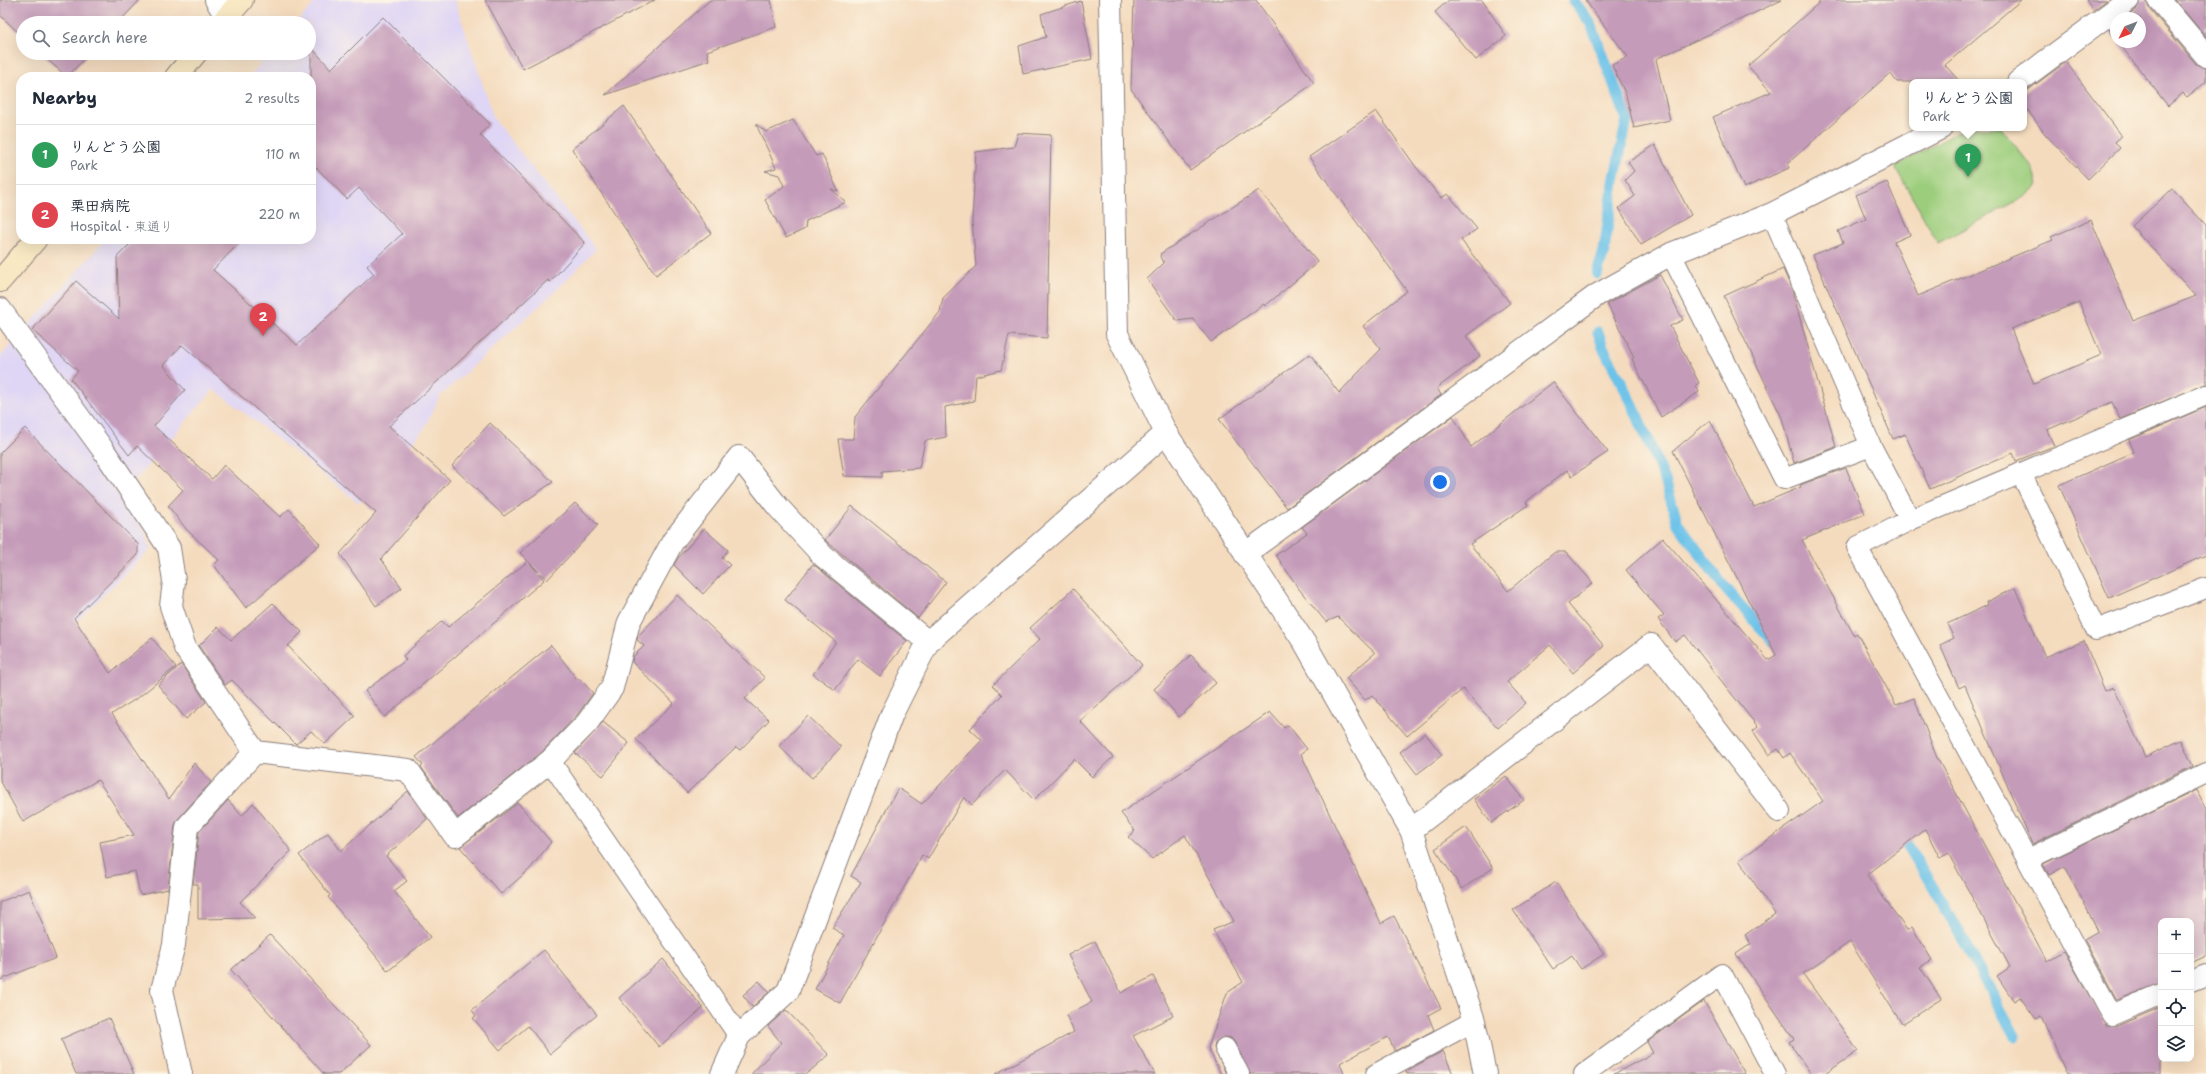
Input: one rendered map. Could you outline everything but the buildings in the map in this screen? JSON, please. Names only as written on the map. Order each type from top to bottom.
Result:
[{"type":"street","points":[[222,14],[242,0]]},
{"type":"street","points":[[1110,0],[1117,334],[1166,433],[1306,645],[1410,830],[1474,1021],[1485,1074]]},
{"type":"street","points":[[2022,79],[2128,0]]},
{"type":"street","points":[[2159,0],[2206,56]]},
{"type":"street","points":[[180,72],[190,60]]},
{"type":"street","points":[[1246,554],[1597,295],[1671,254],[1772,214],[1935,131]]},
{"type":"street","points":[[0,281],[32,244]]},
{"type":"street","points":[[0,309],[104,451],[169,548],[174,581],[171,606],[185,648],[255,752],[408,770],[455,836],[550,761],[587,723],[612,688],[630,622],[670,548],[739,457],[778,507],[823,556],[928,642]]},
{"type":"street","points":[[722,1074],[739,1036],[788,991],[892,714],[928,642],[1166,433]]},
{"type":"street","points":[[1410,830],[1651,645],[1779,811]]},
{"type":"street","points":[[181,1074],[162,990],[174,945],[187,827],[255,752]]},
{"type":"lane","points":[[1772,214],[1871,446],[1910,520]]},
{"type":"lane","points":[[1671,254],[1784,479],[1871,446]]},
{"type":"lane","points":[[2158,995],[2112,1015],[1857,547],[1910,520],[2206,395]]},
{"type":"lane","points":[[2021,473],[2096,630],[2206,588]]},
{"type":"lane","points":[[550,761],[739,1036]]},
{"type":"lane","points":[[2028,859],[2206,773]]},
{"type":"lane","points":[[1584,1074],[1722,974],[1775,1074]]},
{"type":"lane","points":[[2194,980],[2206,975]]},
{"type":"lane","points":[[1376,1074],[1474,1021]]},
{"type":"lane","points":[[1225,1048],[1239,1074]]},
{"type":"shaded area","points":[[317,0],[455,0],[494,119],[596,249],[560,287],[440,396],[424,429],[359,503],[214,389],[119,499],[143,527],[151,549],[64,634],[0,656],[0,357],[102,244],[316,244],[316,72],[253,72],[264,60],[316,60],[316,16],[303,16]]},
{"type":"green space","points":[[1960,131],[2003,131],[2033,168],[2038,185],[2024,197],[1938,243],[1895,167]]},
{"type":"waterway","points":[[1573,0],[1591,24],[1627,119],[1614,182],[1604,251],[1597,274]]},
{"type":"waterway","points":[[1598,332],[1603,347],[1631,401],[1665,480],[1678,524],[1728,592],[1776,644]]},
{"type":"waterway","points":[[1899,831],[1943,904],[2015,1036]]},
{"type":"place","name":"りんどう公園","points":[[1968,177]]},
{"type":"place","name":"栗田病院","points":[[263,336]]}]
